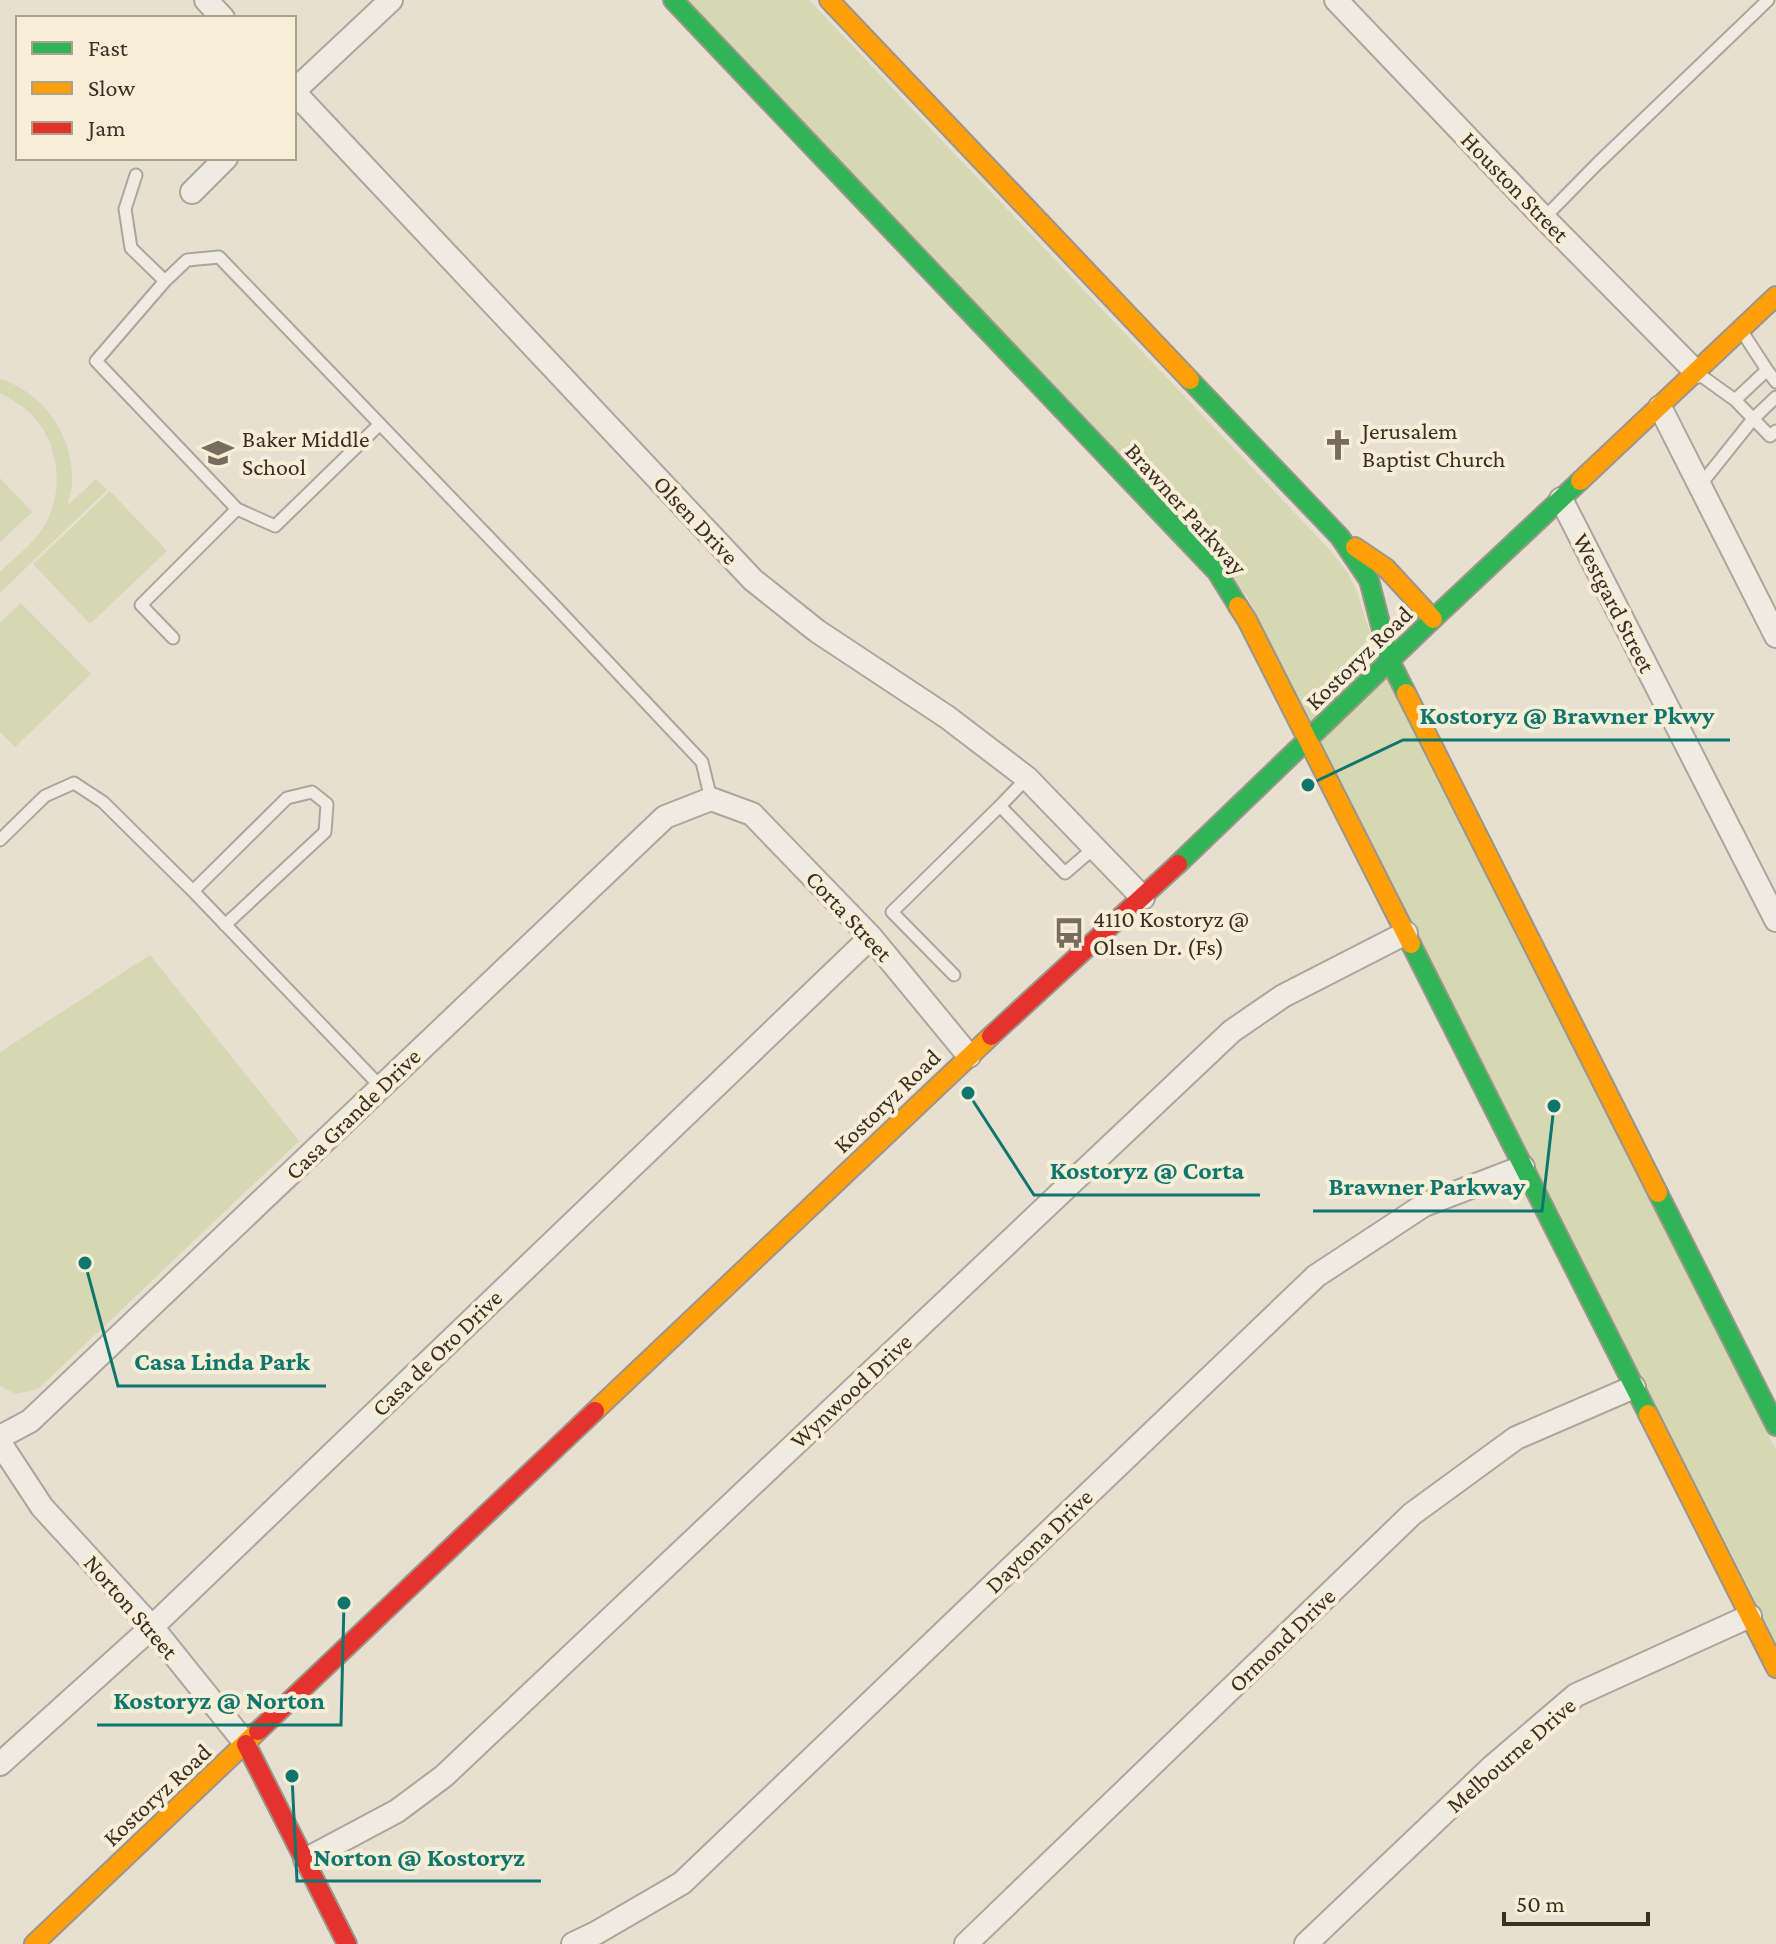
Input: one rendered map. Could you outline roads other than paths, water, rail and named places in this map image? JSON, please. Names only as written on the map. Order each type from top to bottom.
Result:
[{"type":"street","points":[[206,0],[221,16]]},
{"type":"street","points":[[296,90],[391,0]]},
{"type":"street","name":"Brawner Parkway","points":[[673,0],[1217,572],[1247,620],[1776,1668]]},
{"type":"street","points":[[829,0],[1340,537],[1369,580],[1390,661],[1776,1426]]},
{"type":"street","name":"Houston Street","points":[[1340,2],[1544,218],[1696,372]]},
{"type":"street","name":"Olsen Drive","points":[[296,94],[753,580],[817,631],[947,717],[1027,778],[1143,898]]},
{"type":"street","points":[[192,192],[224,160]]},
{"type":"street","name":"Kostoryz Road","points":[[34,1944],[969,1056],[1143,898],[1776,296]]},
{"type":"street","points":[[1660,407],[1776,636]]},
{"type":"street","name":"Westgard Street","points":[[1561,499],[1776,920]]},
{"type":"street","points":[[1340,537],[1386,568],[1433,619]]},
{"type":"street","name":"Corta Street","points":[[711,799],[752,814],[871,937],[969,1056]]},
{"type":"street","name":"Casa Grande Drive","points":[[0,1440],[30,1421],[665,817],[711,799]]},
{"type":"street","name":"Wynwood Drive","points":[[305,1860],[397,1811],[444,1776],[1232,1031],[1283,996],[1406,933]]},
{"type":"street","name":"Casa de Oro Drive","points":[[0,1764],[152,1627],[871,937]]},
{"type":"street","name":"Daytona Drive","points":[[573,1944],[682,1883],[1316,1276],[1424,1205],[1523,1167]]},
{"type":"street","name":"Ormond Drive","points":[[966,1944],[1412,1514],[1516,1438],[1634,1387]]},
{"type":"street","name":"Norton Street","points":[[0,1440],[42,1507],[152,1627],[246,1744],[347,1944]]},
{"type":"street","name":"Melbourne Drive","points":[[1306,1944],[1493,1766],[1576,1695],[1750,1616]]},
{"type":"lane","points":[[1544,218],[1768,0]]},
{"type":"lane","points":[[136,175],[125,209],[131,248],[165,281]]},
{"type":"lane","points":[[380,424],[275,526],[237,509],[96,361],[187,260],[219,257],[380,424],[702,762],[711,799]]},
{"type":"lane","points":[[1740,330],[1776,382]]},
{"type":"lane","points":[[1735,400],[1767,370]]},
{"type":"lane","points":[[1696,372],[1735,400],[1770,436],[1776,431]]},
{"type":"lane","points":[[1701,484],[1753,419],[1776,397]]},
{"type":"lane","points":[[173,638],[141,605],[237,509]]},
{"type":"lane","points":[[954,975],[892,912],[1027,778]]},
{"type":"lane","points":[[0,840],[45,796],[74,783],[103,802],[193,891],[381,1087]]},
{"type":"lane","points":[[193,891],[287,798],[312,792],[327,804],[325,832],[225,925]]},
{"type":"lane","points":[[1000,806],[1065,873],[1094,848]]},
{"type":"place","name":"Jerusalem Baptist Church","points":[[1338,445]]},
{"type":"place","name":"Baker Middle School","points":[[218,453]]},
{"type":"place","name":"Kostoryz @ Brawner Pkwy","points":[[1308,785]]},
{"type":"place","name":"4110 Kostoryz @ Olsen Dr. (Fs)","points":[[1069,933]]},
{"type":"place","name":"Kostoryz @ Corta","points":[[968,1093]]},
{"type":"place","name":"Brawner Parkway","points":[[1554,1106]]},
{"type":"place","name":"Casa Linda Park","points":[[85,1263]]},
{"type":"place","name":"Kostoryz @ Norton","points":[[344,1603]]},
{"type":"place","name":"Norton @ Kostoryz","points":[[292,1776]]}]
